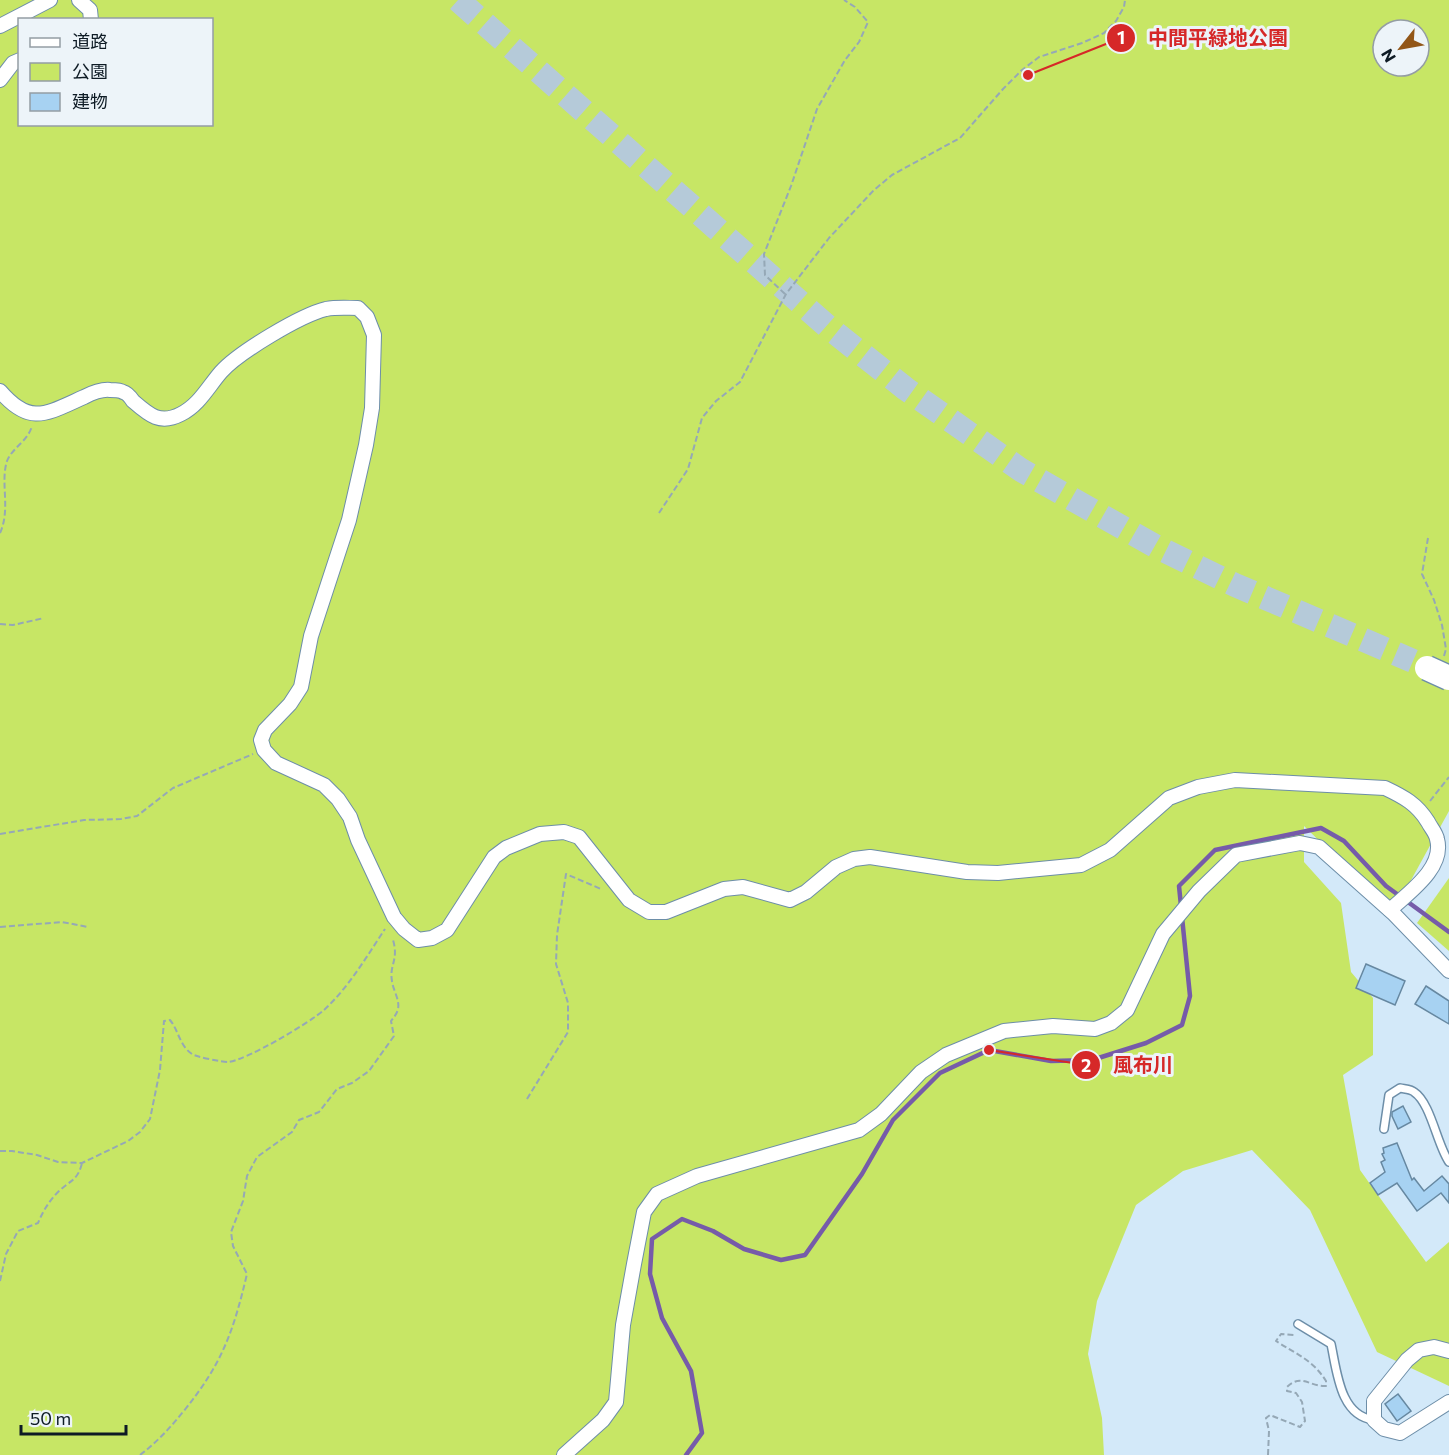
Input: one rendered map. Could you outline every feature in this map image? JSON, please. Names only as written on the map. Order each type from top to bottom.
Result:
[{"type":"street","points":[[0,26],[50,0]]},
{"type":"street","points":[[79,0],[90,10],[91,18]]},
{"type":"street","points":[[0,80],[13,63],[18,61]]},
{"type":"street","points":[[0,391],[22,411],[36,415],[107,390],[124,392],[155,418],[168,420],[182,414],[200,400],[222,371],[240,356],[303,319],[338,307],[358,308],[367,317],[374,335],[372,408],[349,520],[311,636],[301,687],[290,704],[265,730],[261,740],[264,750],[276,763],[324,785],[338,799],[350,817],[390,922],[418,940],[432,938],[447,930],[494,857],[506,848],[540,834],[564,831],[579,837],[629,900],[649,912],[666,912],[724,889],[743,887],[790,900],[806,892],[836,867],[854,859],[870,856],[967,872],[998,873],[1081,865],[1110,850],[1169,798],[1198,787],[1235,780],[1385,788],[1408,798],[1421,811],[1437,837],[1439,851],[1434,863],[1420,882],[1390,910]]},
{"type":"street","points":[[564,1455],[603,1420],[616,1402],[622,1324],[644,1212],[657,1194],[697,1176],[859,1130],[881,1114],[921,1072],[946,1055],[1004,1031],[1053,1026],[1095,1029],[1110,1023],[1127,1010],[1163,934],[1199,891],[1236,855],[1300,843],[1319,847],[1390,910],[1449,971]]},
{"type":"street","points":[[1449,1351],[1434,1347],[1419,1350],[1407,1360],[1374,1401],[1374,1420],[1384,1429],[1400,1433],[1449,1402]]},
{"type":"lane","points":[[1384,1129],[1389,1095],[1400,1088],[1414,1092],[1428,1111],[1443,1154],[1449,1162]]},
{"type":"lane","points":[[1299,1324],[1330,1344],[1349,1407],[1362,1418],[1374,1420]]},
{"type":"path","points":[[786,294],[765,275],[764,254],[818,109],[845,60],[860,42],[868,22],[855,7],[844,0]]},
{"type":"path","points":[[659,513],[688,469],[702,418],[716,401],[740,382],[786,294],[829,238],[874,190],[892,175],[960,138],[1003,89],[1039,57],[1104,33],[1116,21],[1124,8],[1125,0]]},
{"type":"path","points":[[0,533],[6,507],[5,471],[8,459],[31,432],[36,415]]},
{"type":"path","points":[[1428,538],[1422,574],[1443,625],[1446,649],[1440,668]]},
{"type":"path","points":[[0,624],[13,625],[44,618]]},
{"type":"path","points":[[0,834],[84,820],[137,816],[173,788],[264,750]]},
{"type":"path","points":[[1421,811],[1449,777]]},
{"type":"path","points":[[527,1099],[568,1032],[568,1003],[556,964],[557,935],[566,874],[629,900]]},
{"type":"path","points":[[0,927],[63,922],[88,927]]},
{"type":"path","points":[[0,1151],[37,1155],[58,1162],[82,1163],[128,1141],[140,1132],[150,1119],[160,1070],[164,1021],[170,1020],[180,1042],[193,1055],[228,1062],[256,1052],[302,1026],[324,1010],[358,969],[390,922]]},
{"type":"path","points":[[140,1455],[167,1430],[204,1386],[220,1358],[236,1321],[247,1274],[233,1246],[231,1232],[243,1201],[247,1176],[257,1157],[292,1132],[299,1120],[319,1112],[337,1089],[352,1083],[369,1071],[394,1036],[391,1021],[398,1012],[399,1004],[391,979],[396,957],[390,922]]},
{"type":"path","points":[[0,1281],[6,1254],[18,1231],[38,1223],[43,1210],[59,1191],[79,1175],[82,1163]]},
{"type":"path","points":[[1268,1455],[1269,1431],[1266,1418],[1270,1415],[1290,1425],[1300,1427],[1305,1421],[1302,1402],[1296,1393],[1287,1391],[1287,1387],[1299,1379],[1317,1386],[1326,1386],[1322,1374],[1302,1355],[1276,1341],[1281,1334],[1324,1340]]},
{"type":"green space","points":[[0,0],[1449,0],[1449,811],[1393,913],[1304,826],[1304,862],[1341,903],[1351,972],[1373,998],[1373,1055],[1343,1075],[1360,1170],[1426,1262],[1449,1242],[1449,1386],[1377,1352],[1310,1210],[1252,1150],[1183,1171],[1136,1205],[1097,1301],[1088,1354],[1102,1418],[1104,1455],[0,1455]]},
{"type":"green space","points":[[1449,878],[1449,951],[1417,923]]},
{"type":"building","points":[[1366,964],[1405,981],[1395,1005],[1356,988]]},
{"type":"building","points":[[1426,986],[1449,1001],[1449,1024],[1415,1004]]},
{"type":"building","points":[[1403,1106],[1411,1122],[1398,1129],[1392,1112]]},
{"type":"building","points":[[1397,1143],[1412,1180],[1414,1178],[1424,1191],[1442,1176],[1449,1184],[1449,1203],[1441,1193],[1417,1211],[1397,1183],[1378,1195],[1370,1183],[1385,1172],[1381,1162],[1385,1160],[1382,1154],[1384,1153],[1383,1148]]},
{"type":"building","points":[[1398,1394],[1411,1411],[1397,1421],[1385,1404]]},
{"type":"waterway","points":[[1181,906],[1179,886],[1215,850],[1321,828],[1344,841],[1386,886],[1449,932]]},
{"type":"waterway","points":[[686,1455],[702,1433],[691,1371],[662,1318],[650,1274],[652,1239],[682,1219],[713,1231],[744,1249],[781,1260],[805,1255],[862,1174],[893,1120],[940,1073],[989,1050],[1051,1061],[1092,1060],[1146,1043],[1182,1025],[1190,996],[1182,917]]},
{"type":"tunnel","points":[[458,0],[828,327],[906,389],[1021,470],[1155,546],[1235,585],[1413,661]]},
{"type":"place","name":"中間平緑地公園","points":[[1028,75]]},
{"type":"place","name":"風布川","points":[[989,1050]]}]
